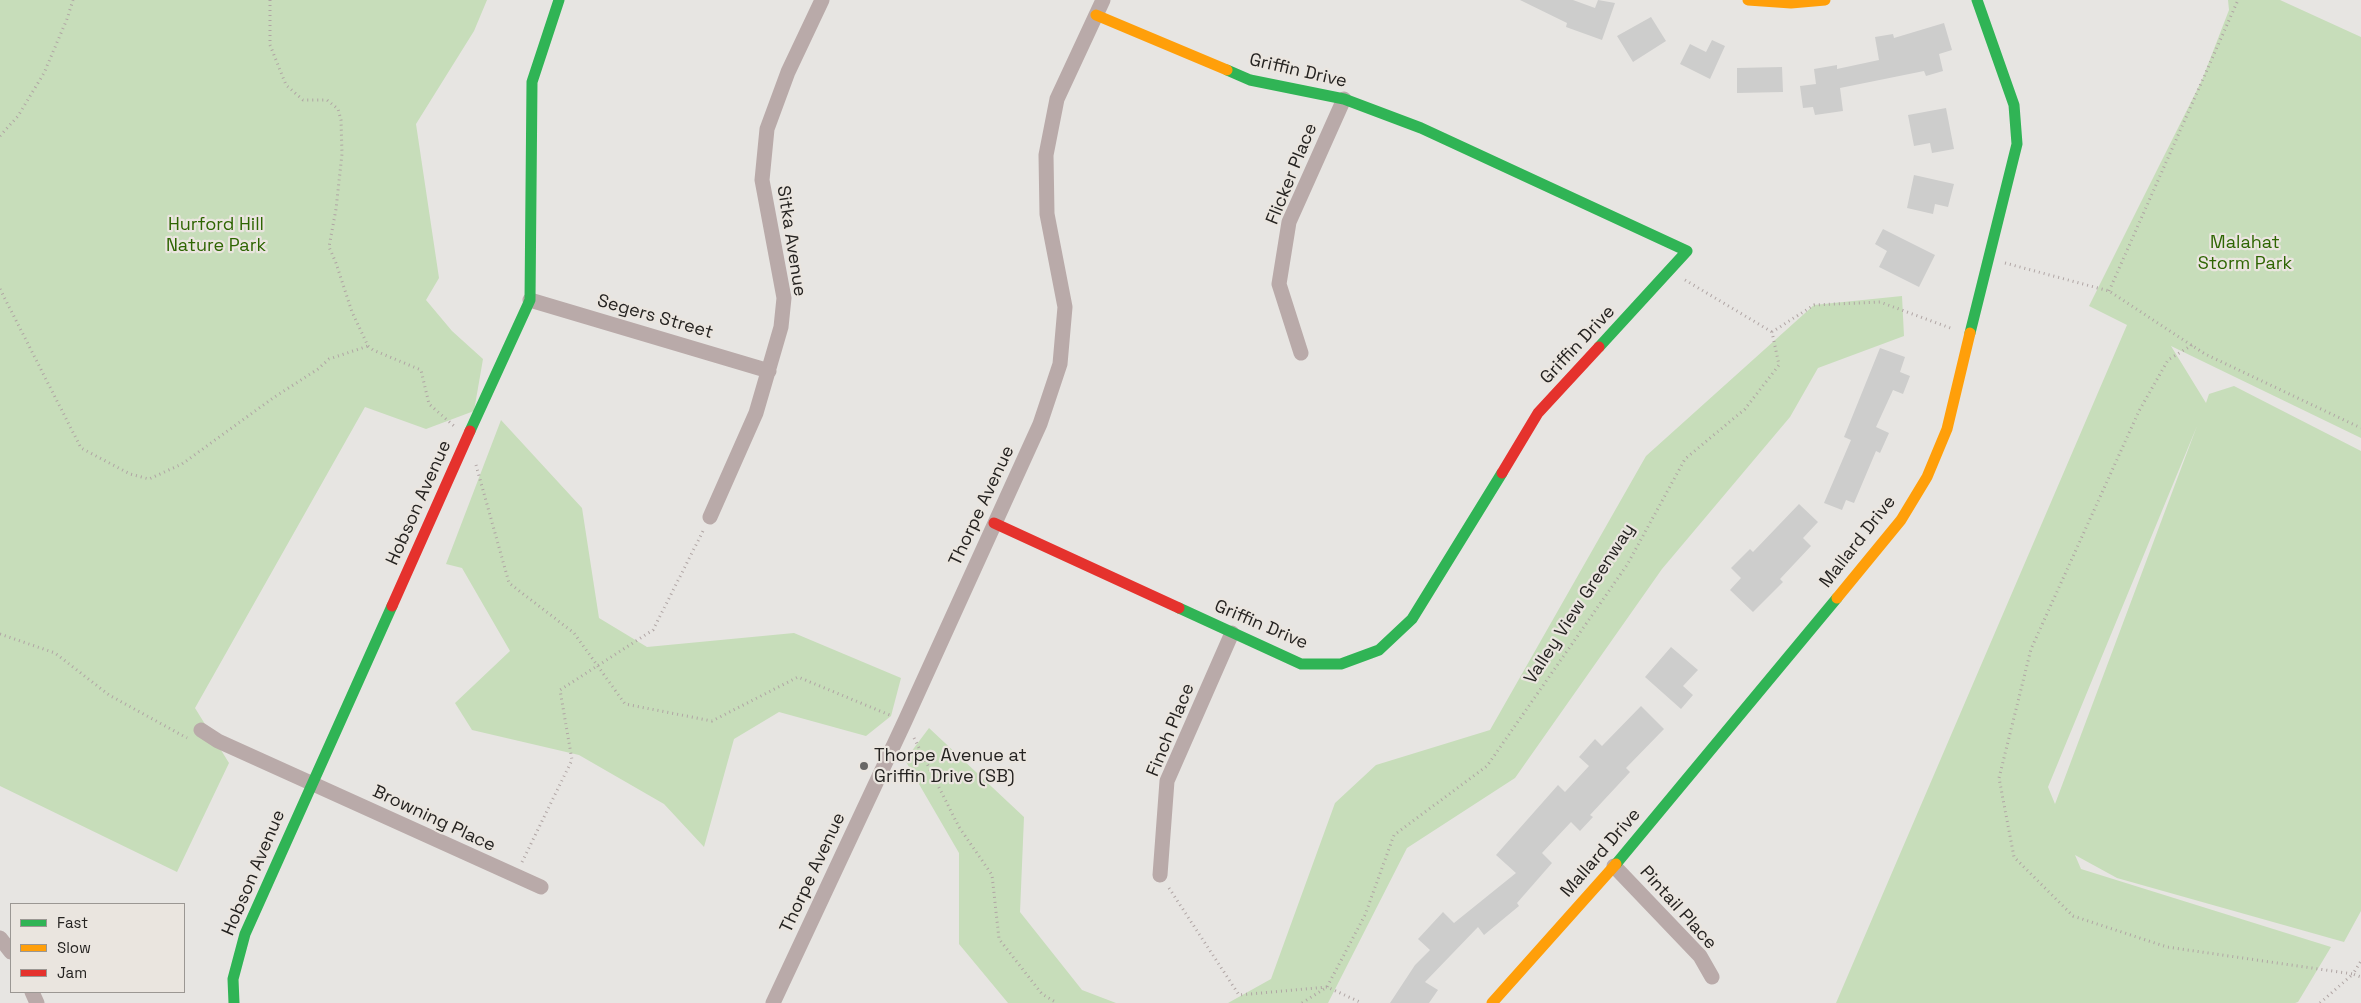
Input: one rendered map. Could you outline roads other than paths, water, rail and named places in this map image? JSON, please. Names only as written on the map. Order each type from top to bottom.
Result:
[{"type":"street","name":"Hobson Avenue","points":[[234,1003],[233,979],[245,934],[530,300],[532,82],[559,0]]},
{"type":"street","name":"Sitka Avenue","points":[[710,517],[756,413],[781,327],[784,298],[762,180],[767,129],[788,72],[822,0]]},
{"type":"street","name":"Thorpe Avenue","points":[[773,1003],[905,721],[1040,424],[1060,364],[1065,307],[1047,214],[1046,155],[1057,99],[1103,0]]},
{"type":"street","points":[[1748,0],[1791,3],[1825,0]]},
{"type":"street","name":"Mallard Drive","points":[[1492,1003],[1614,866],[1901,520],[1926,477],[1947,429],[2017,144],[2014,105],[1978,0]]},
{"type":"street","name":"Griffin Drive","points":[[994,523],[1301,664],[1341,664],[1379,650],[1412,619],[1538,413],[1670,272],[1687,251],[1421,128],[1344,99],[1250,80],[1096,15]]},
{"type":"street","name":"Flicker Place","points":[[1301,353],[1279,284],[1289,222],[1344,99]]},
{"type":"street","name":"Segers Street","points":[[530,300],[769,371]]},
{"type":"street","name":"Finch Place","points":[[1160,875],[1167,781],[1232,633]]},
{"type":"street","name":"Browning Place","points":[[201,730],[218,741],[311,784],[541,887]]},
{"type":"street","name":"Pintail Place","points":[[1614,866],[1700,956],[1712,977]]},
{"type":"street","points":[[0,938],[10,951]]},
{"type":"place","name":"Thorpe Avenue at Griffin Drive (SB)","points":[[864,766]]},
{"type":"park label","name":"Hurford Hill Nature Park","points":[[216,235]]},
{"type":"park label","name":"Malahat Storm Park","points":[[2245,253]]}]
